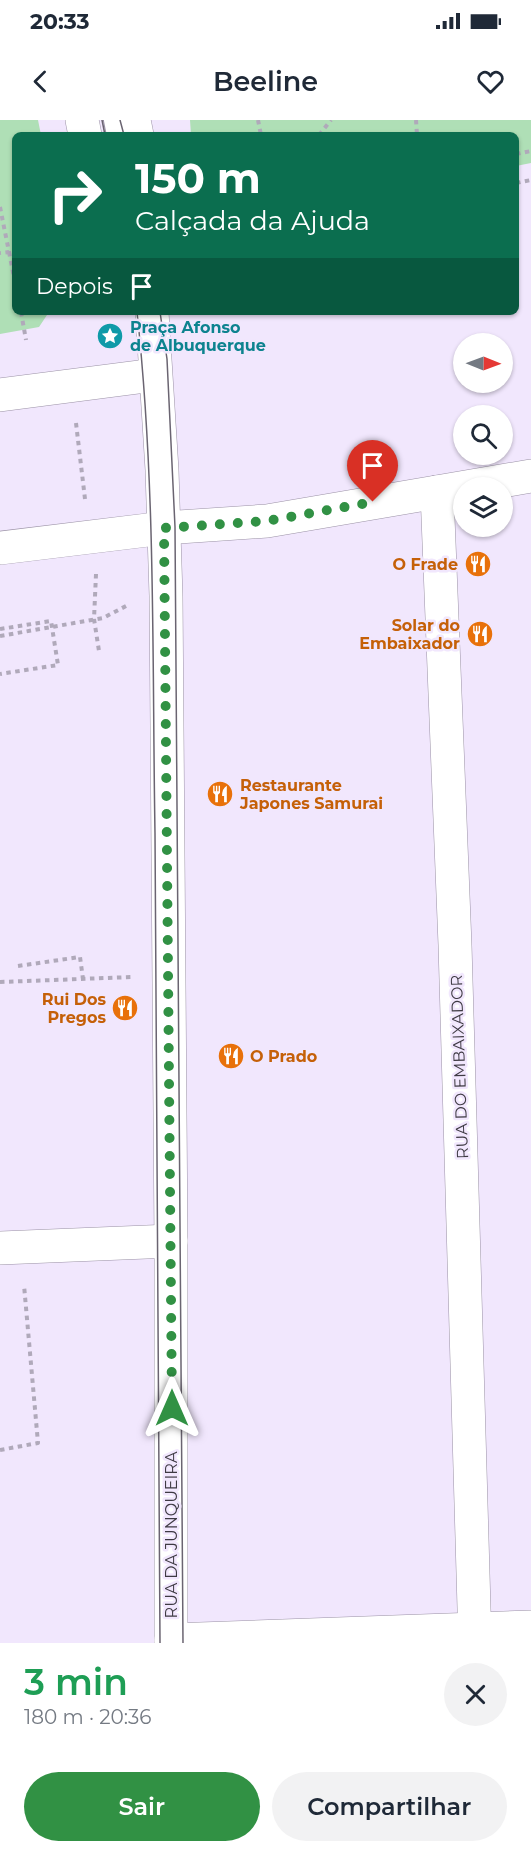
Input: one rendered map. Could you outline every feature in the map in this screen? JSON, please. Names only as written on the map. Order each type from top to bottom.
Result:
[{"type":"street","points":[[149,321],[164,528]]},
{"type":"street","points":[[0,395],[154,375]]},
{"type":"street","points":[[0,548],[164,528],[267,521],[531,476]]},
{"type":"street","name":"RUA DO EMBAIXADOR","points":[[437,492],[456,945],[475,1635]]},
{"type":"street","name":"RUA DA JUNQUEIRA","points":[[164,528],[170,975],[171,1641]]},
{"type":"street","points":[[0,1248],[171,1241]]},
{"type":"street","points":[[171,1641],[475,1635],[531,1627]]},
{"type":"path","points":[[321,132],[331,120]]},
{"type":"path","points":[[0,207],[12,267]]},
{"type":"path","points":[[0,253],[9,252]]},
{"type":"path","points":[[22,315],[26,340]]},
{"type":"path","points":[[0,636],[45,630],[103,618],[135,602]]},
{"type":"path","points":[[94,619],[99,651]]},
{"type":"path","points":[[0,629],[51,621],[58,665],[0,674]]},
{"type":"path","points":[[18,966],[80,957],[83,979]]},
{"type":"path","points":[[0,982],[170,975]]},
{"type":"path","points":[[0,1449],[38,1443],[24,1278]]},
{"type":"green space","points":[[0,120],[38,120],[40,132],[12,132],[12,315],[47,315],[39,327],[0,334]]},
{"type":"green space","points":[[190,120],[531,120],[531,163],[519,165],[519,132],[191,132]]},
{"type":"tram line","points":[[102,120],[104,132]]},
{"type":"tram line","points":[[120,120],[123,132]]},
{"type":"tram line","points":[[137,315],[147,443],[152,572],[160,1643]]},
{"type":"tram line","points":[[160,315],[167,359],[175,527],[183,1643]]},
{"type":"place","name":"Praça Afonso de Albuquerque","points":[[110,336]]},
{"type":"place","name":"O Frade","points":[[478,564]]},
{"type":"place","name":"Solar do Embaixador","points":[[480,634]]},
{"type":"place","name":"Restaurante Japones Samurai","points":[[220,794]]},
{"type":"place","name":"Rui Dos Pregos","points":[[125,1008]]},
{"type":"place","name":"O Prado","points":[[231,1056]]},
{"type":"route","points":[[172,1408],[164,528],[252,523],[373,502]]}]
